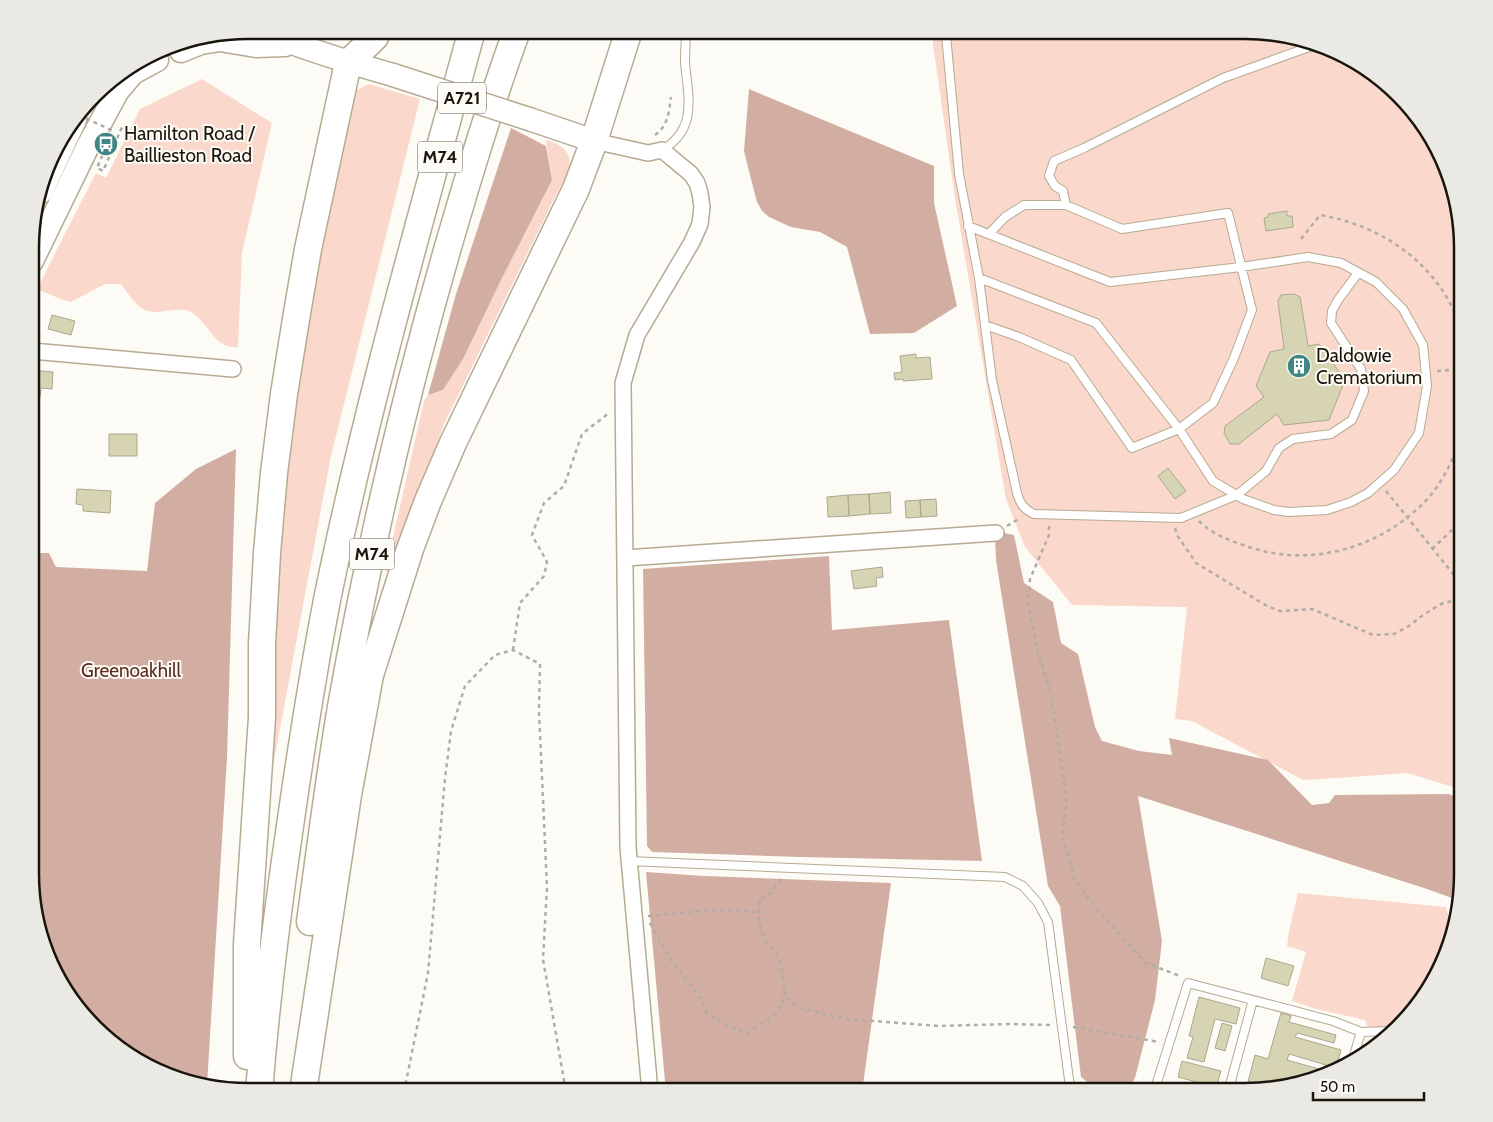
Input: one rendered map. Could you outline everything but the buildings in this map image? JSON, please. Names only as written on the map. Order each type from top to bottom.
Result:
[{"type":"highway","points":[[247,1083],[247,944],[262,717],[263,626],[273,483],[284,394],[308,249],[348,63],[372,39]]},
{"type":"highway","points":[[402,285],[470,39]]},
{"type":"highway","name":"M74","points":[[260,1083],[279,902],[312,683],[328,595],[362,445],[402,285],[440,156],[479,39]]},
{"type":"highway","name":"M74","points":[[297,1083],[309,936],[323,827],[341,708],[363,592],[396,442],[419,352],[479,143],[514,39]]},
{"type":"highway","name":"M74","points":[[320,1083],[358,798],[395,596],[428,500],[453,443],[576,189],[594,141],[626,39]]},
{"type":"highway","points":[[304,1083],[347,805],[370,676],[395,596]]},
{"type":"main road","name":"A721","points":[[281,39],[348,63],[393,75],[594,141]]},
{"type":"main road","name":"A721","points":[[223,41],[256,46],[296,45]]},
{"type":"main road","name":"A721","points":[[161,58],[174,56],[180,50]]},
{"type":"main road","points":[[39,246],[91,139],[117,92],[132,74]]},
{"type":"street","points":[[594,141],[648,153],[662,150],[691,174],[697,183],[702,207],[700,224],[692,242],[637,335],[623,383],[628,847],[649,1083]]},
{"type":"street","points":[[39,352],[232,369]]},
{"type":"street","points":[[625,558],[996,533]]},
{"type":"lane","points":[[662,150],[672,144],[682,134],[687,123],[686,39]]},
{"type":"lane","points":[[946,39],[959,174],[979,278],[992,380],[1017,493],[1020,503],[1025,510],[1034,514],[1048,515],[1181,518],[1237,495],[1266,471],[1279,448],[1293,439],[1331,434],[1352,420],[1364,392],[1362,368],[1331,323],[1332,311],[1358,273]]},
{"type":"lane","points":[[1066,205],[1063,191],[1056,186],[1049,176],[1054,161],[1084,148],[1223,78],[1306,48]]},
{"type":"lane","points":[[985,325],[1019,337],[1070,360],[1132,448],[1179,429],[1213,403],[1234,358],[1252,310],[1228,213],[1122,229],[1066,205],[1024,205],[1005,217],[989,234]]},
{"type":"lane","points":[[968,226],[1110,282],[1241,267],[1308,257],[1341,264],[1376,282],[1403,309],[1423,345],[1427,386],[1419,433],[1394,470],[1368,493],[1351,502],[1327,510],[1289,512],[1274,510],[1237,495],[1213,481],[1179,429],[1096,323],[979,278]]},
{"type":"lane","points":[[629,861],[1005,878],[1023,886],[1038,903],[1048,922],[1069,1083]]},
{"type":"lane","points":[[1157,1083],[1188,983],[1333,1021],[1361,1032],[1383,1031]]},
{"type":"lane","points":[[1230,1083],[1253,1000]]},
{"type":"lane","points":[[1355,1052],[1361,1032]]},
{"type":"path","points":[[84,117],[113,131],[97,168],[103,171],[122,125]]},
{"type":"path","points":[[1301,239],[1320,215],[1349,221],[1377,232],[1391,240],[1429,273],[1440,287],[1454,311]]},
{"type":"path","points":[[1426,373],[1454,370]]},
{"type":"path","points":[[513,650],[520,603],[544,576],[548,562],[532,535],[544,503],[564,486],[582,434],[623,402]]},
{"type":"path","points":[[1191,513],[1205,527],[1216,534],[1262,552],[1292,555],[1324,554],[1350,549],[1383,535],[1407,518],[1429,497],[1443,478],[1453,458]]},
{"type":"path","points":[[1379,483],[1454,575]]},
{"type":"path","points":[[996,533],[1029,511]]},
{"type":"path","points":[[1048,515],[1049,535],[1030,579],[1028,604],[1038,652],[1050,690],[1067,800],[1062,835],[1074,878],[1091,902],[1146,963],[1181,976],[1188,983]]},
{"type":"path","points":[[1172,518],[1177,535],[1196,563],[1267,606],[1280,611],[1312,609],[1373,634],[1394,634],[1440,604],[1454,600]]},
{"type":"path","points":[[1432,548],[1454,527]]},
{"type":"path","points":[[406,1083],[428,973],[445,778],[451,731],[465,686],[495,655],[513,650],[540,664],[539,711],[547,887],[544,959],[565,1083]]},
{"type":"path","points":[[758,913],[727,910],[646,916],[672,962],[701,998],[707,1013],[731,1028],[748,1033],[754,1026],[766,1021],[777,1013],[785,996],[784,979],[777,956],[766,941],[760,928],[758,913],[760,899],[770,894],[789,868]]},
{"type":"path","points":[[785,996],[799,1008],[847,1019],[939,1026],[1061,1025],[1168,1044]]},
{"type":"shaded area","points":[[932,39],[1259,39],[1286,43],[1312,50],[1350,67],[1373,82],[1411,120],[1433,155],[1443,181],[1450,207],[1454,234],[1454,787],[1407,773],[1303,780],[1192,721],[1175,719],[1187,607],[1072,605],[1025,547],[1006,499],[955,198]]},
{"type":"shaded area","points":[[202,79],[272,123],[242,253],[238,347],[230,347],[218,341],[194,314],[188,311],[154,312],[141,308],[121,284],[105,284],[71,302],[39,290],[39,285],[96,173],[106,178],[140,109]]},
{"type":"shaded area","points":[[369,84],[420,99],[331,456],[273,766],[275,555],[294,374],[355,91]]},
{"type":"shaded area","points":[[546,140],[560,146],[568,155],[569,167],[565,179],[445,422],[390,570],[385,572],[424,401],[428,395],[443,390],[463,359],[552,180]]},
{"type":"shaded area","points":[[1298,893],[1446,907],[1449,918],[1433,967],[1411,1002],[1388,1027],[1368,1028],[1365,1020],[1316,1009],[1292,1001],[1306,952],[1287,946]]},
{"type":"green space","points":[[749,89],[934,166],[934,203],[957,306],[914,333],[870,334],[847,247],[820,232],[791,227],[769,217],[762,211],[757,202],[744,151]]},
{"type":"green space","points":[[511,128],[546,146],[552,180],[463,359],[443,390],[428,395],[456,294]]},
{"type":"green space","name":"Greenoakhill","points":[[236,449],[227,758],[207,1079],[181,1072],[143,1055],[120,1040],[82,1002],[60,967],[50,941],[43,915],[39,888],[39,553],[49,553],[56,567],[147,571],[155,503],[196,469]]},
{"type":"green space","points":[[1004,533],[1014,535],[1024,583],[1053,602],[1061,643],[1078,654],[1095,727],[1102,741],[1139,751],[1172,755],[1169,738],[1268,760],[1312,805],[1329,803],[1335,795],[1449,794],[1454,796],[1453,898],[1138,796],[1162,941],[1155,1000],[1132,1083],[1089,1083],[1081,1077],[1060,906],[1048,886],[996,560],[995,538]]},
{"type":"green space","points":[[829,556],[832,630],[949,620],[982,861],[652,852],[647,846],[643,569]]},
{"type":"green space","points":[[646,872],[891,883],[863,1083],[665,1083]]},
{"type":"place","name":"Hamilton Road / Baillieston Road","points":[[106,144]]},
{"type":"place","name":"Daldowie Crematorium","points":[[1299,366]]}]
